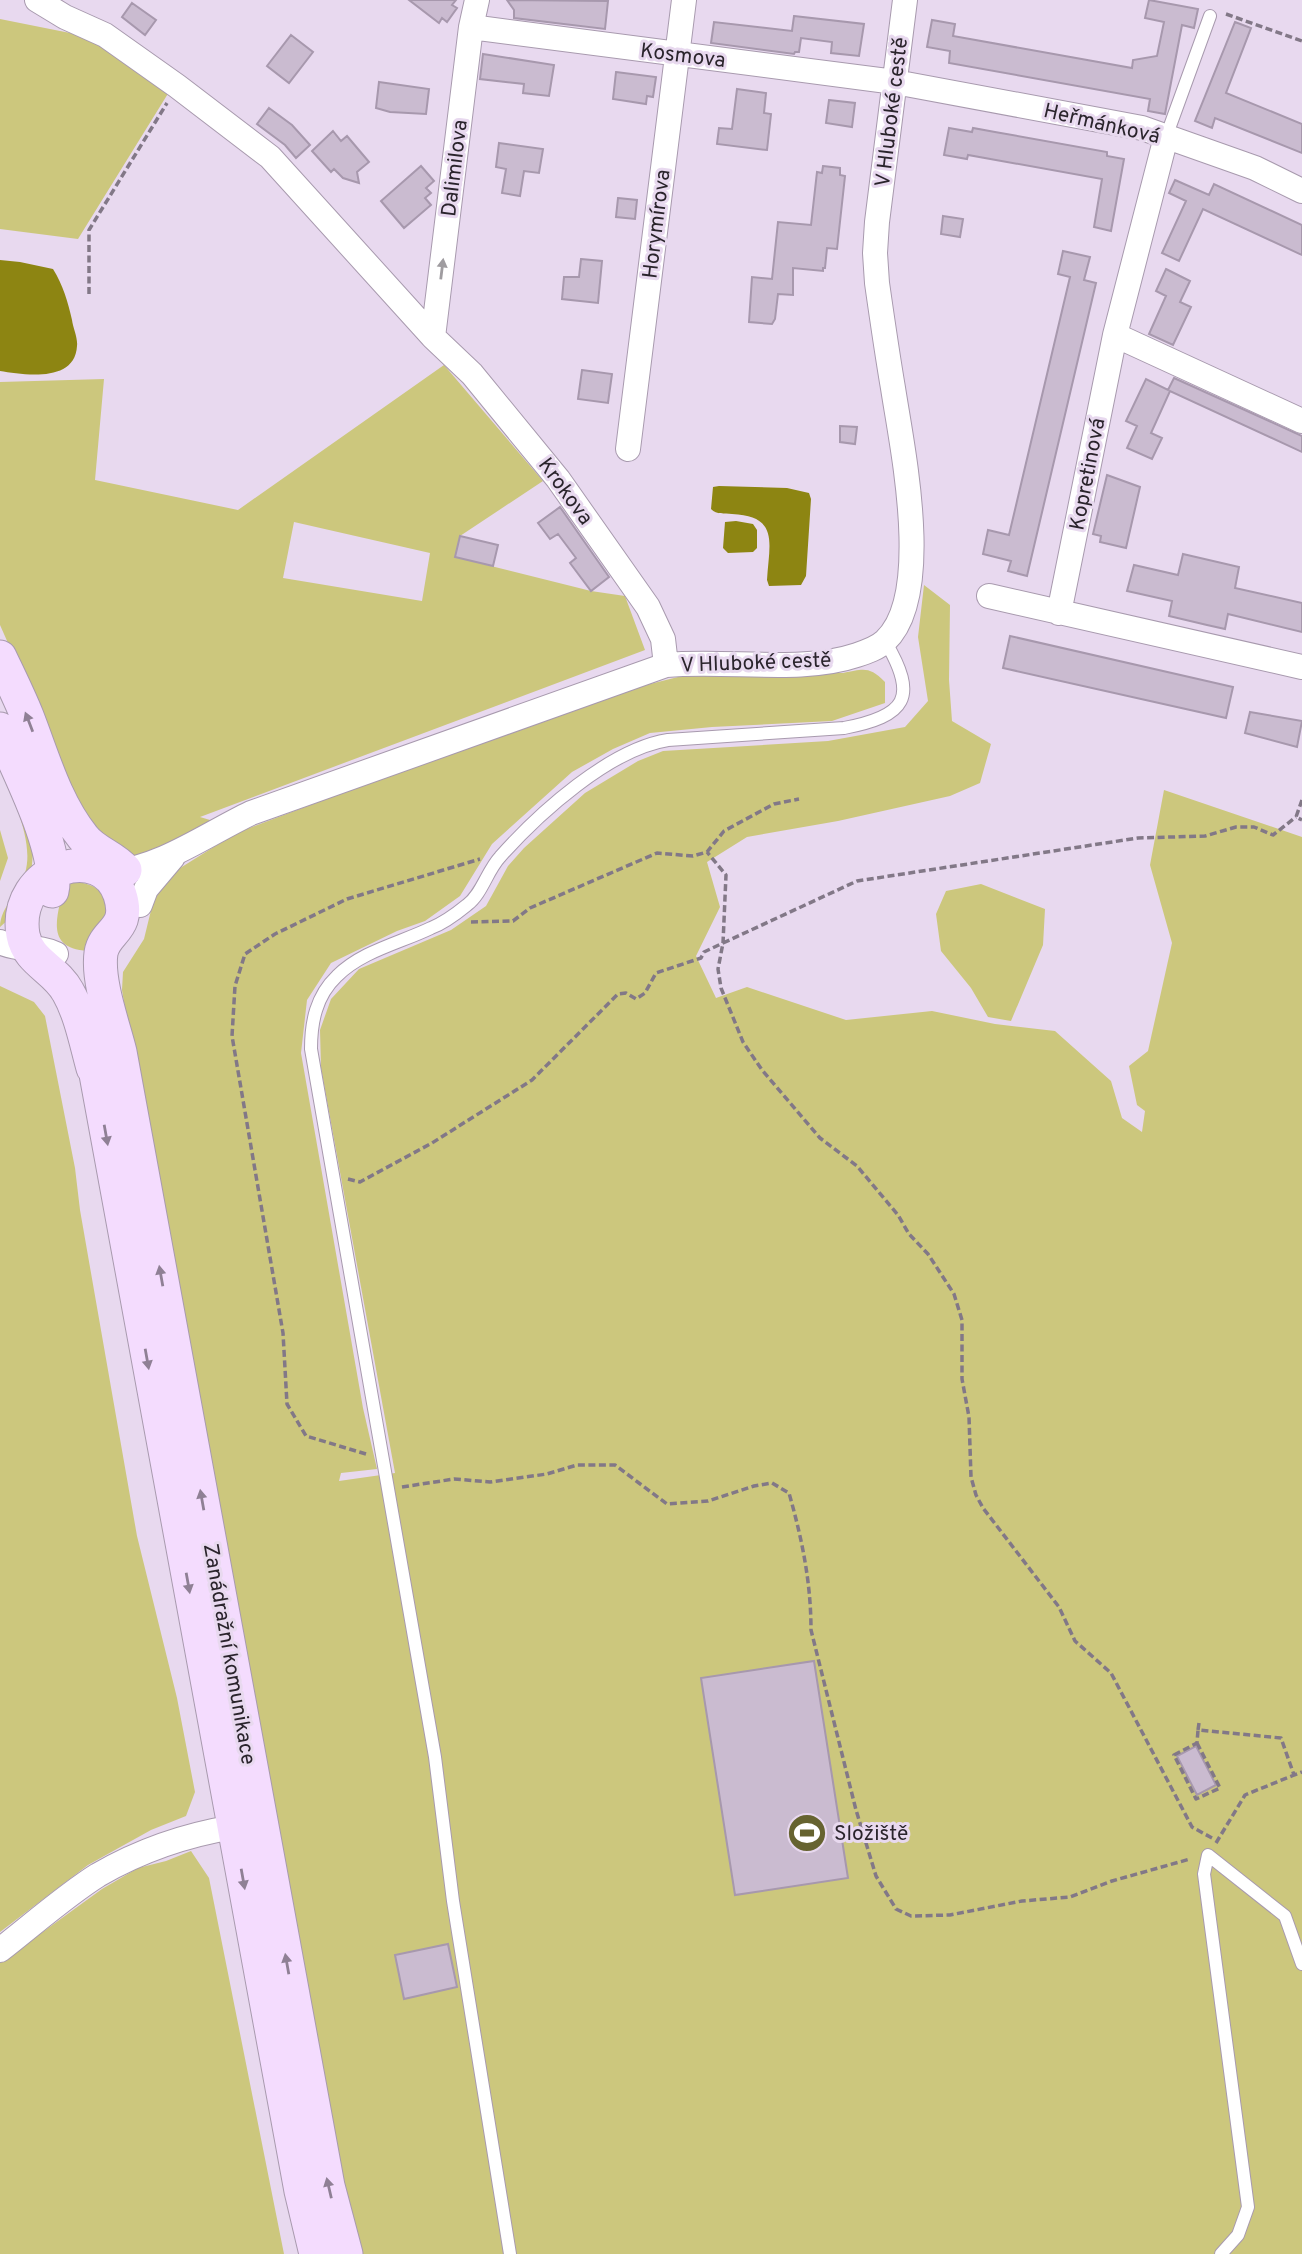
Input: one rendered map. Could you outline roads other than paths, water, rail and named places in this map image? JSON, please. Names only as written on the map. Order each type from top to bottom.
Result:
[{"type":"main road","points":[[0,657],[26,714],[42,829],[39,886]]},
{"type":"main road","points":[[0,729],[60,820],[69,849],[79,861],[107,871],[136,887],[140,905],[138,928],[132,939],[112,957],[86,964],[30,949]]},
{"type":"main road","points":[[39,886],[74,866],[107,871]]},
{"type":"main road","points":[[107,871],[118,891],[122,909],[121,921],[103,945],[112,957]]},
{"type":"main road","name":"Zanádražní komunikace","points":[[39,886],[53,887],[41,912],[44,939],[30,949],[77,972],[107,1060],[328,2186],[346,2254]]},
{"type":"main road","name":"Zanádražní komunikace","points":[[112,957],[102,980],[107,1060],[234,1828],[301,2191],[316,2254]]},
{"type":"street","name":"Krokova","points":[[37,0],[65,17],[105,35],[177,86],[270,158],[433,337],[472,374],[565,488],[648,607],[663,639],[667,665]]},
{"type":"street","name":"Dalimilova","points":[[433,337],[471,27],[477,0]]},
{"type":"street","name":"Horymírova","points":[[628,449],[684,0]]},
{"type":"street","name":"V Hluboké cestě","points":[[107,871],[175,854],[215,830],[251,813],[667,665],[697,662],[818,664],[858,655],[885,641],[894,629],[903,607],[911,557],[909,496],[876,263],[880,199],[905,0]]},
{"type":"street","name":"Kosmova","points":[[471,27],[895,82]]},
{"type":"street","name":"Heřmánková","points":[[895,82],[1142,128],[1255,169],[1302,191]]},
{"type":"street","name":"Kopretinová","points":[[1059,613],[1115,335],[1166,137]]},
{"type":"street","points":[[1115,335],[1302,421]]},
{"type":"street","points":[[989,596],[1302,667]]},
{"type":"street","name":"V Hluboké cestě","points":[[140,905],[151,883],[175,854]]},
{"type":"street","points":[[30,949],[20,917],[39,886]]},
{"type":"street","points":[[0,1950],[98,1876],[160,1844],[196,1833],[234,1828]]},
{"type":"lane","points":[[1166,137],[1210,16]]},
{"type":"lane","points":[[510,2254],[453,1901],[435,1757],[311,1049],[311,1024],[319,1000],[336,976],[360,958],[444,922],[471,903],[497,859],[555,804],[593,774],[631,751],[668,740],[844,728],[869,723],[889,715],[898,706],[904,688],[897,662],[885,641]]},
{"type":"lane","points":[[1222,2254],[1238,2235],[1248,2207],[1204,1874],[1208,1855],[1285,1916],[1302,1964]]},
{"type":"place","name":"Složiště","points":[[807,1833]]}]
